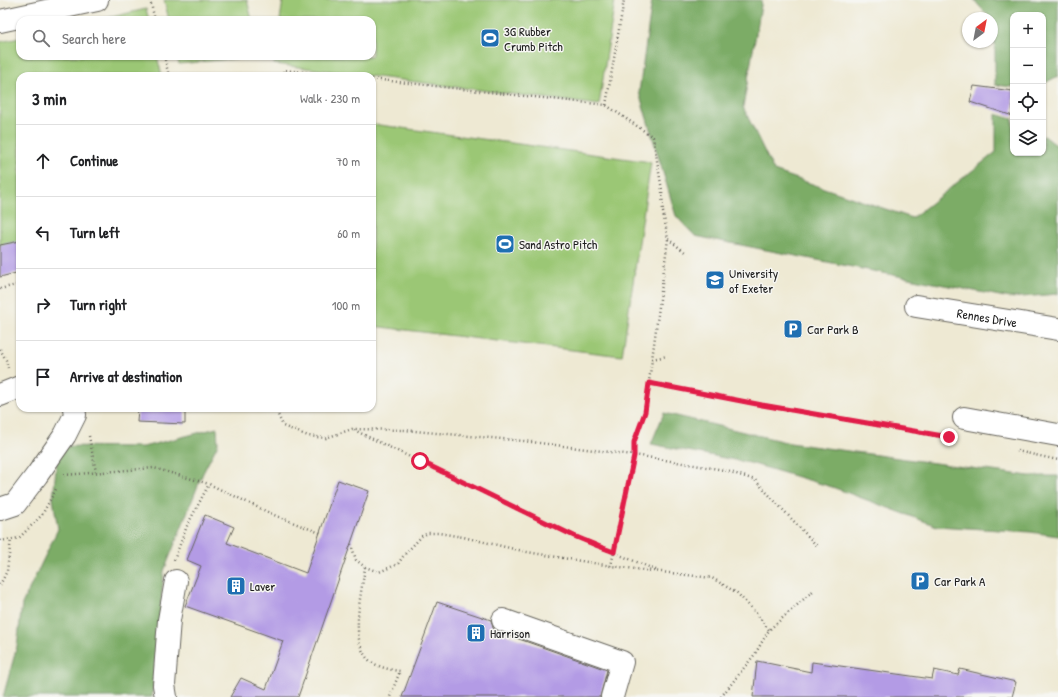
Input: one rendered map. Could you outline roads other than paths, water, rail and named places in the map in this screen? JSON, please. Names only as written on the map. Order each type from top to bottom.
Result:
[{"type":"street","points":[[23,16],[97,0]]},
{"type":"street","points":[[0,21],[16,18]]},
{"type":"street","name":"Rennes Drive","points":[[916,306],[1058,329]]},
{"type":"street","points":[[0,395],[16,389]]},
{"type":"street","points":[[0,510],[15,504],[65,435],[75,415],[75,412]]},
{"type":"street","points":[[964,418],[1058,435]]},
{"type":"street","points":[[166,697],[164,686],[169,620],[176,581]]},
{"type":"street","points":[[503,620],[622,662],[612,697]]},
{"type":"place","name":"3G Rubber Crumb Pitch","points":[[490,38]]},
{"type":"place","name":"Sand Astro Pitch","points":[[505,244]]},
{"type":"place","name":"University of Exeter","points":[[715,280]]},
{"type":"place","name":"Car Park B","points":[[793,329]]},
{"type":"place","name":"Car Park A","points":[[920,581]]},
{"type":"place","name":"Laver","points":[[236,586]]},
{"type":"place","name":"Harrison","points":[[476,633]]}]
